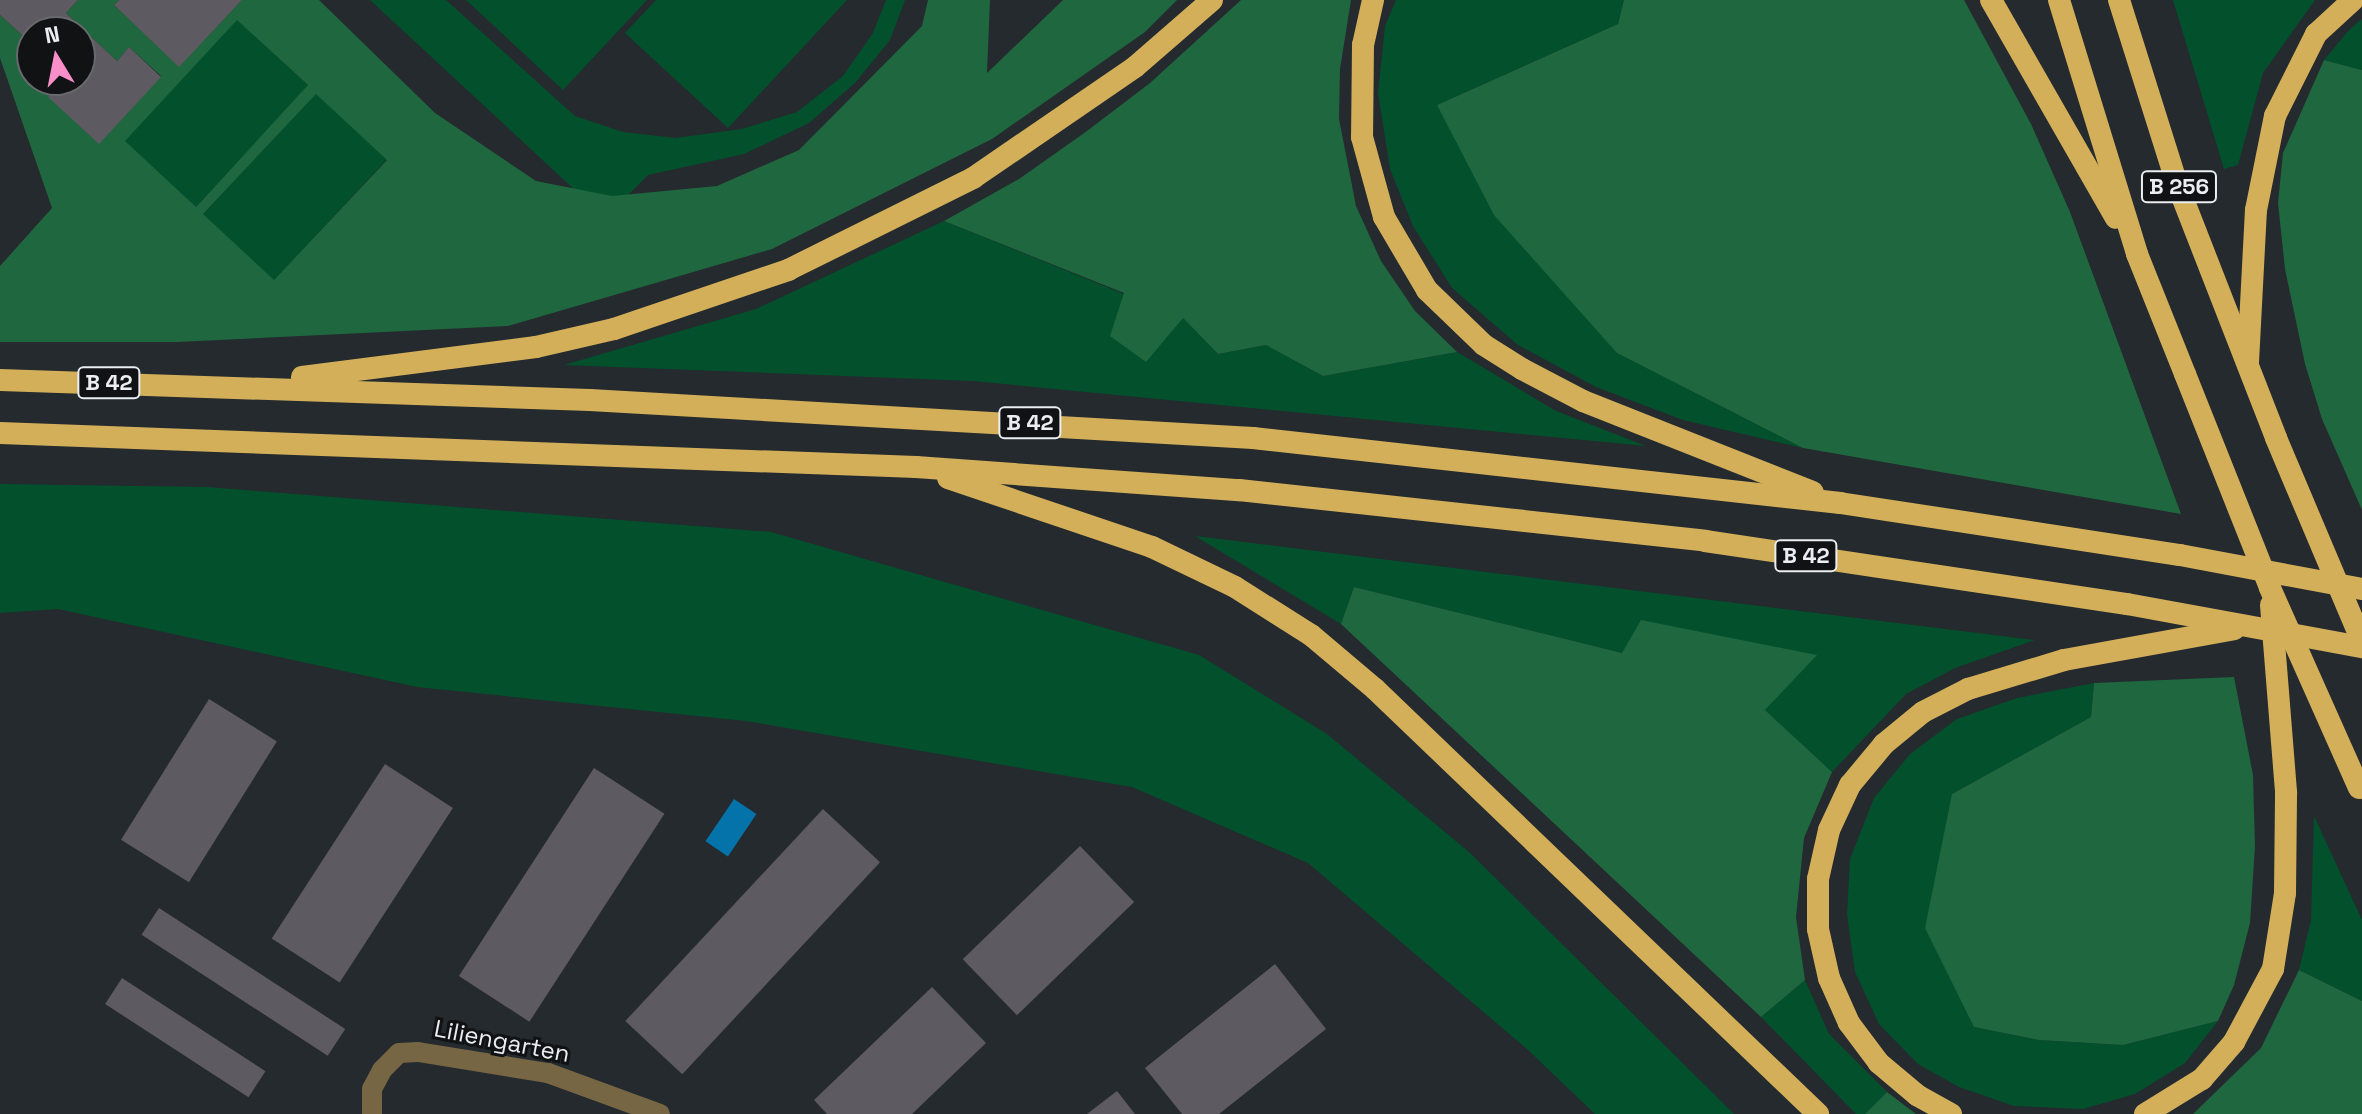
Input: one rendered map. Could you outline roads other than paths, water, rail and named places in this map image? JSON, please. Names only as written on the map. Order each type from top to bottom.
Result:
[{"type":"highway","points":[[217,385],[442,363],[536,347],[627,325],[788,270],[973,178],[1135,67],[1212,0]]},
{"type":"highway","points":[[1373,0],[1362,58],[1362,137],[1384,217],[1427,290],[1484,345],[1583,401],[1840,503]]},
{"type":"highway","points":[[1991,0],[2137,254]]},
{"type":"highway","name":"B 256","points":[[2059,0],[2137,254],[2270,588],[2360,792]]},
{"type":"highway","name":"B 256","points":[[2119,0],[2176,181],[2247,371],[2362,644]]},
{"type":"highway","points":[[2247,371],[2256,210],[2275,116],[2316,34],[2353,0]]},
{"type":"highway","name":"B 42","points":[[0,380],[217,385],[946,417],[1238,437],[1840,503],[2180,555],[2362,589]]},
{"type":"highway","name":"B 42","points":[[0,433],[916,467],[1239,490],[1691,540],[1999,583],[2362,644]]},
{"type":"highway","points":[[916,467],[1152,547],[1235,587],[1311,635],[1375,689],[1818,1114]]},
{"type":"highway","points":[[2145,1114],[2202,1079],[2234,1042],[2273,969],[2285,893],[2286,793],[2270,588]]},
{"type":"highway","points":[[1951,1114],[1917,1095],[1879,1063],[1849,1023],[1829,978],[1818,929],[1818,879],[1829,830],[1850,785],[1884,744],[1923,712],[1968,689],[2064,660],[2247,626]]},
{"type":"street","name":"Liliengarten","points":[[372,1114],[372,1089],[382,1070],[399,1053],[418,1052],[548,1073],[660,1114]]},
{"type":"water","points":[[734,799],[756,814],[728,856],[705,841]]}]
